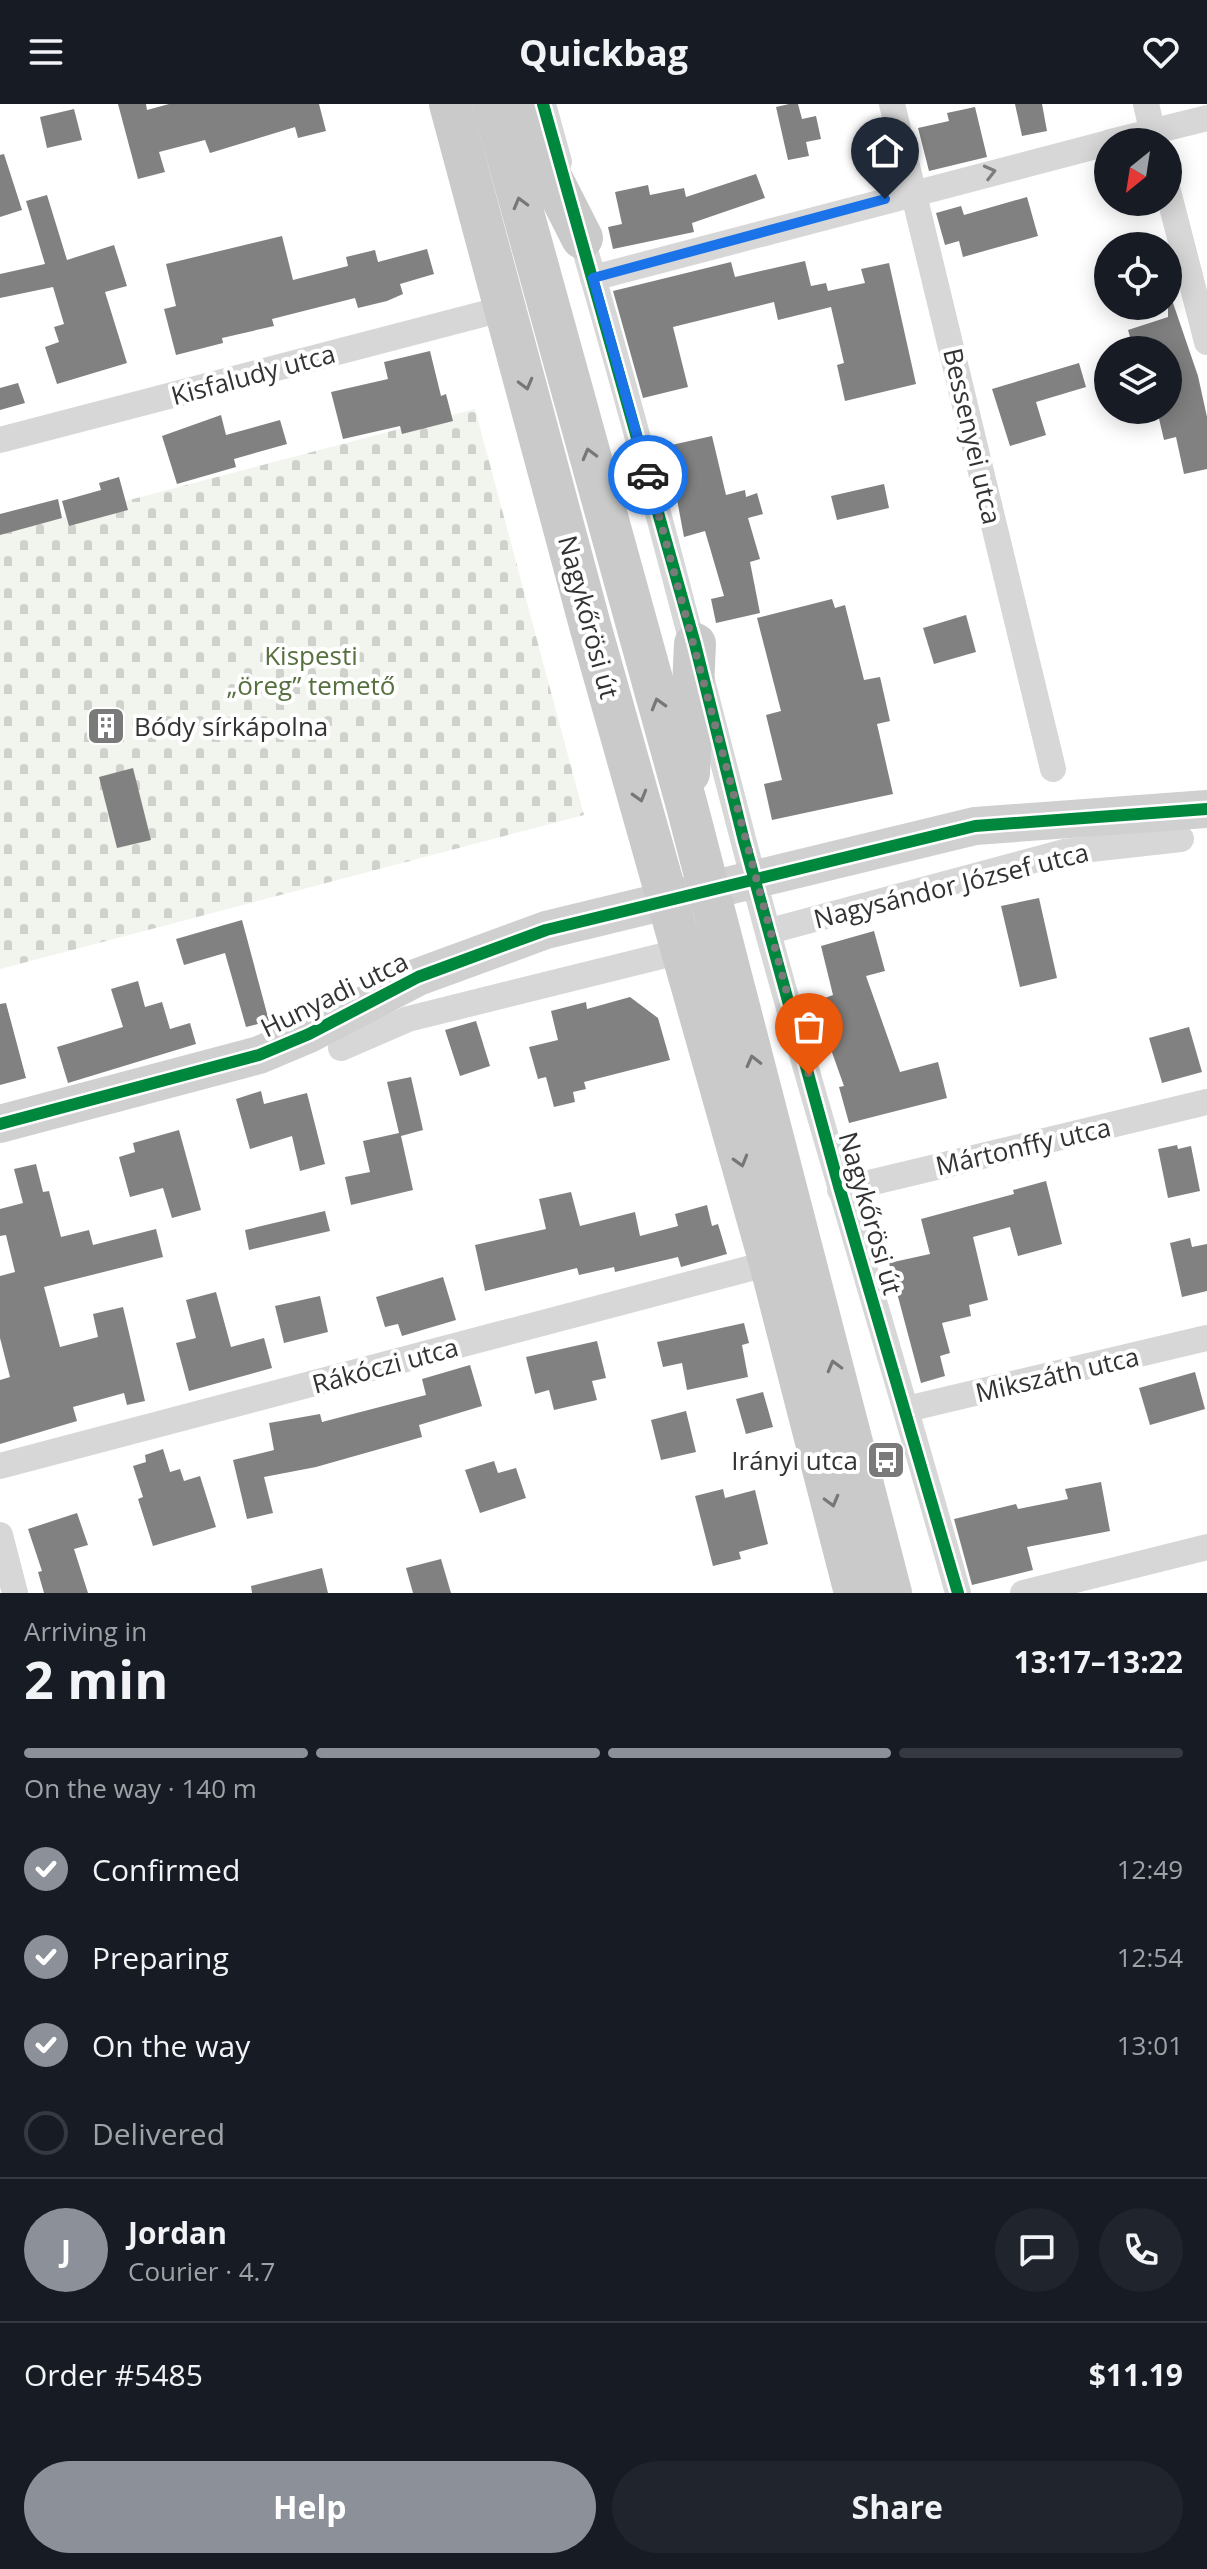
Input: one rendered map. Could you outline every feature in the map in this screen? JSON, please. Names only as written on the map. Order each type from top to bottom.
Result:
[{"type":"main road","name":"Nagykőrösi út","points":[[450,104],[770,1263],[855,1593]]},
{"type":"main road","name":"Nagykőrösi út","points":[[493,104],[687,806],[891,1593]]},
{"type":"main road","points":[[514,104],[582,238]]},
{"type":"main road","points":[[687,806],[695,644]]},
{"type":"street","name":"Nagykőrösi út","points":[[543,104],[695,644],[840,1190],[907,1409],[958,1593]]},
{"type":"street","name":"Bessenyei utca","points":[[892,104],[1053,769]]},
{"type":"street","points":[[1146,104],[1152,128]]},
{"type":"street","points":[[1179,128],[1207,118]]},
{"type":"street","points":[[593,278],[1094,146]]},
{"type":"street","points":[[1174,216],[1207,342]]},
{"type":"street","name":"Kisfaludy utca","points":[[0,440],[506,308]]},
{"type":"street","name":"Nagysándor József utca","points":[[683,894],[975,826],[1207,809]]},
{"type":"street","name":"Nagysándor József utca","points":[[770,931],[1064,852],[1181,839]]},
{"type":"street","name":"Hunyadi utca","points":[[0,1124],[259,1055],[309,1034],[418,977],[480,952],[546,930],[683,894]]},
{"type":"street","name":"Hunyadi utca","points":[[341,1048],[408,1019],[682,951]]},
{"type":"street","name":"Mártonffy utca","points":[[840,1190],[1207,1102]]},
{"type":"street","name":"Rákóczi utca","points":[[0,1466],[770,1263]]},
{"type":"street","name":"Mikszáth utca","points":[[907,1409],[1207,1338]]},
{"type":"street","points":[[0,1535],[15,1593]]},
{"type":"street","points":[[1023,1593],[1207,1547]]},
{"type":"green space","name":"Kispesti „öreg” temető","points":[[475,409],[584,815],[0,969],[0,534]]},
{"type":"building","points":[[118,104],[146,104],[147,110],[169,104],[319,104],[326,131],[298,138],[295,127],[210,153],[205,140],[159,152],[165,172],[138,179]]},
{"type":"building","points":[[798,104],[802,119],[816,116],[821,139],[806,142],[809,156],[788,160],[776,107]]},
{"type":"building","points":[[1015,104],[1042,104],[1047,131],[1022,136]]},
{"type":"building","points":[[975,107],[987,157],[929,171],[918,128],[949,121],[947,113]]},
{"type":"building","points":[[74,109],[82,140],[47,148],[40,117]]},
{"type":"building","points":[[4,154],[22,210],[0,217],[0,155]]},
{"type":"building","points":[[756,174],[765,198],[692,223],[694,232],[613,249],[608,227],[622,224],[615,192],[648,185],[650,195],[684,188],[686,197]]},
{"type":"building","points":[[47,195],[67,260],[114,245],[127,286],[105,292],[127,363],[57,384],[45,347],[59,342],[54,327],[64,324],[53,287],[0,298],[0,274],[45,264],[26,201]]},
{"type":"building","points":[[1027,197],[1038,236],[963,257],[959,241],[945,245],[936,213],[961,206],[964,215]]},
{"type":"building","points":[[282,236],[293,280],[348,266],[346,257],[375,250],[378,262],[427,249],[434,274],[400,284],[403,294],[387,301],[358,308],[355,298],[272,319],[274,326],[222,338],[223,343],[176,355],[164,309],[176,306],[166,264]]},
{"type":"building","points":[[805,261],[811,286],[826,283],[828,291],[865,283],[861,269],[889,263],[916,384],[845,401],[837,365],[844,363],[831,307],[778,320],[774,302],[673,327],[688,387],[643,398],[613,291],[731,262],[735,277]]},
{"type":"building","points":[[1159,320],[1179,320],[1198,376],[1207,417],[1207,469],[1184,474],[1176,437],[1164,440],[1160,424],[1182,424],[1182,336],[1130,336],[1128,330]]},
{"type":"building","points":[[430,351],[441,396],[446,394],[453,421],[402,434],[400,426],[343,439],[331,392],[388,379],[384,362]]},
{"type":"building","points":[[1079,363],[1086,387],[1036,402],[1046,435],[1010,446],[992,389]]},
{"type":"building","points":[[18,383],[25,403],[0,410],[0,388]]},
{"type":"building","points":[[221,415],[226,435],[280,420],[287,444],[234,459],[236,467],[177,484],[162,436]]},
{"type":"building","points":[[712,436],[726,495],[745,490],[746,497],[757,493],[763,514],[748,518],[760,559],[750,562],[760,613],[716,623],[711,599],[724,596],[705,531],[684,537],[667,446]]},
{"type":"building","points":[[119,477],[128,510],[69,526],[62,501],[101,490],[99,483]]},
{"type":"building","points":[[884,484],[889,508],[837,520],[831,496]]},
{"type":"building","points":[[58,499],[62,518],[0,535],[0,514]]},
{"type":"building","points":[[832,599],[835,608],[845,605],[864,680],[880,677],[890,721],[877,724],[893,794],[772,820],[764,784],[782,780],[766,715],[781,711],[757,618]]},
{"type":"building","points":[[966,615],[976,652],[934,664],[923,628]]},
{"type":"building","points":[[133,768],[151,840],[117,848],[99,777]]},
{"type":"building","points":[[1039,898],[1057,978],[1020,987],[1001,906]]},
{"type":"building","points":[[242,920],[269,1021],[246,1027],[225,953],[184,965],[176,939]]},
{"type":"building","points":[[874,931],[885,971],[866,976],[900,1072],[938,1062],[947,1098],[849,1123],[839,1087],[844,1086],[814,1002],[833,995],[821,946]]},
{"type":"building","points":[[138,981],[145,1007],[162,1002],[170,1029],[190,1023],[196,1044],[68,1083],[57,1047],[123,1027],[111,989]]},
{"type":"building","points":[[630,997],[658,1018],[670,1060],[584,1082],[586,1089],[573,1092],[575,1102],[554,1107],[546,1077],[538,1079],[529,1047],[558,1040],[551,1011],[586,1002],[587,1009]]},
{"type":"building","points":[[6,1003],[26,1078],[0,1085],[0,1004]]},
{"type":"building","points":[[476,1021],[490,1066],[460,1076],[445,1030]]},
{"type":"building","points":[[1189,1027],[1202,1072],[1162,1083],[1149,1038]]},
{"type":"building","points":[[411,1077],[423,1130],[401,1136],[413,1190],[351,1205],[345,1177],[370,1172],[363,1141],[399,1133],[387,1082]]},
{"type":"building","points":[[261,1091],[264,1104],[307,1093],[325,1164],[300,1171],[292,1136],[250,1149],[236,1099]]},
{"type":"building","points":[[179,1130],[201,1210],[172,1218],[163,1188],[130,1197],[119,1157],[135,1152],[133,1143]]},
{"type":"building","points":[[1177,1145],[1178,1149],[1191,1146],[1200,1191],[1168,1198],[1158,1149]]},
{"type":"building","points":[[36,1164],[43,1192],[49,1191],[61,1237],[89,1230],[93,1245],[156,1229],[163,1257],[44,1287],[60,1347],[98,1337],[93,1314],[123,1307],[145,1401],[127,1405],[124,1393],[73,1407],[77,1421],[0,1444],[0,1380],[10,1377],[0,1338],[0,1276],[15,1272],[6,1235],[0,1236],[0,1209],[23,1203],[14,1169]]},
{"type":"building","points":[[1046,1181],[1062,1244],[1018,1256],[1010,1227],[973,1237],[988,1300],[969,1305],[971,1316],[942,1323],[950,1353],[940,1356],[945,1376],[921,1383],[889,1263],[930,1254],[921,1219],[1014,1194],[1013,1190]]},
{"type":"building","points":[[571,1192],[580,1226],[635,1212],[640,1236],[678,1226],[675,1214],[707,1205],[712,1226],[718,1224],[727,1254],[681,1267],[678,1257],[615,1272],[614,1267],[579,1275],[577,1268],[485,1291],[475,1245],[546,1229],[539,1199]]},
{"type":"building","points":[[325,1211],[330,1231],[249,1250],[245,1230]]},
{"type":"building","points":[[1190,1238],[1192,1247],[1207,1244],[1207,1291],[1182,1297],[1170,1243]]},
{"type":"building","points":[[443,1277],[456,1320],[402,1336],[398,1324],[385,1327],[376,1297]]},
{"type":"building","points":[[216,1292],[231,1347],[264,1338],[272,1368],[189,1391],[176,1343],[196,1338],[186,1300]]},
{"type":"building","points":[[320,1296],[328,1332],[284,1343],[275,1306]]},
{"type":"building","points":[[744,1323],[749,1343],[742,1345],[748,1377],[687,1390],[682,1363],[663,1367],[657,1342]]},
{"type":"building","points":[[597,1341],[606,1378],[592,1381],[597,1400],[554,1410],[549,1390],[535,1394],[526,1357]]},
{"type":"building","points":[[470,1365],[482,1406],[419,1425],[422,1437],[316,1467],[264,1477],[273,1513],[247,1519],[233,1460],[274,1450],[269,1423],[320,1414],[322,1422],[426,1395],[422,1379]]},
{"type":"building","points":[[1195,1372],[1205,1409],[1150,1425],[1139,1388]]},
{"type":"building","points":[[763,1392],[773,1427],[746,1434],[736,1399]]},
{"type":"building","points":[[686,1411],[696,1452],[661,1460],[651,1420]]},
{"type":"building","points":[[163,1449],[170,1472],[180,1469],[184,1481],[200,1476],[216,1527],[153,1546],[138,1499],[143,1497],[133,1466],[146,1462],[145,1455]]},
{"type":"building","points":[[494,1461],[498,1473],[516,1468],[526,1498],[480,1513],[465,1470]]},
{"type":"building","points":[[1101,1482],[1110,1531],[1027,1547],[1033,1570],[972,1585],[954,1519],[1016,1504],[1018,1509],[1068,1499],[1065,1489]]},
{"type":"building","points":[[723,1489],[725,1498],[755,1490],[768,1544],[739,1552],[741,1559],[713,1566],[695,1496]]},
{"type":"building","points":[[77,1513],[88,1545],[74,1549],[88,1593],[44,1593],[38,1572],[42,1571],[28,1529]]},
{"type":"building","points":[[441,1559],[451,1593],[413,1593],[406,1568]]},
{"type":"building","points":[[322,1568],[328,1593],[252,1593],[251,1586]]},
{"type":"cycle path","points":[[543,104],[695,644],[744,841],[840,1190],[958,1593]]},
{"type":"cycle path","points":[[0,1124],[259,1055],[309,1034],[418,977],[546,930],[975,826],[1207,809]]},
{"type":"way so far","points":[[648,475],[809,1075]]},
{"type":"place","name":"Bódy sírkápolna","points":[[106,726]]},
{"type":"place","name":"Irányi utca","points":[[886,1460]]},
{"type":"route","points":[[648,475],[593,278],[885,199]]}]
